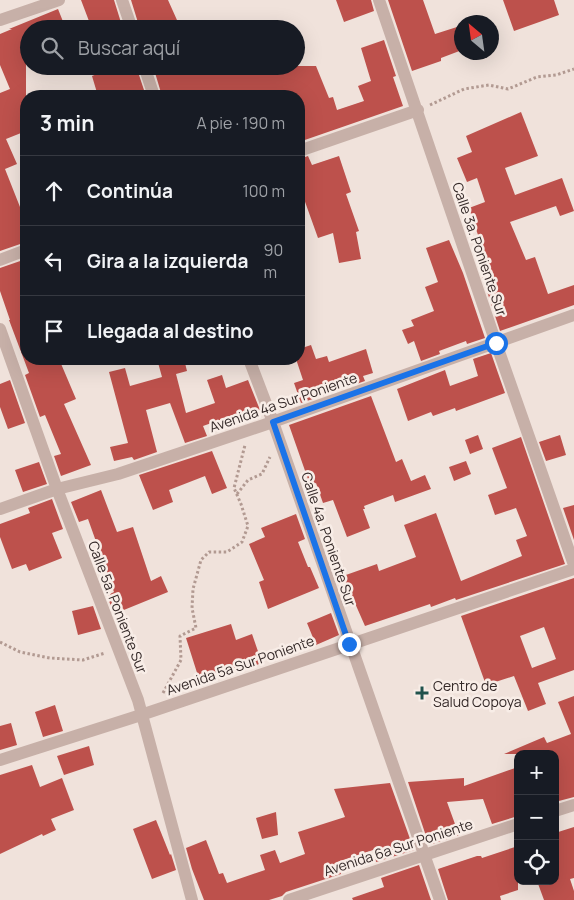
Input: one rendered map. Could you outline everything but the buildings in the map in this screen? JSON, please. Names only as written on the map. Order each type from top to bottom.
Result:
[{"type":"street","points":[[0,20],[59,0]]},
{"type":"street","points":[[122,0],[129,20]]},
{"type":"street","name":"Calle 3a. Poniente Sur","points":[[379,0],[574,565]]},
{"type":"street","points":[[147,75],[152,90]]},
{"type":"street","points":[[305,149],[418,110]]},
{"type":"street","points":[[0,260],[20,252]]},
{"type":"street","name":"Avenida 4a Sur Poniente","points":[[0,509],[57,490],[118,474],[273,422],[574,315]]},
{"type":"street","name":"Calle 5a. Poniente Sur","points":[[0,329],[57,490],[138,700],[147,713],[192,900]]},
{"type":"street","name":"Calle 4a. Poniente Sur","points":[[251,365],[273,422],[440,900]]},
{"type":"street","name":"Avenida 5a Sur Poniente","points":[[0,760],[147,713],[574,569]]},
{"type":"street","points":[[559,810],[574,805]]},
{"type":"street","name":"Avenida 6a Sur Poniente","points":[[289,900],[514,825]]},
{"type":"path","points":[[418,110],[464,89],[489,85],[508,89],[537,77],[556,75],[574,69]]},
{"type":"path","points":[[147,713],[181,660],[180,636],[196,628],[192,608],[193,589],[200,560],[208,552],[227,552],[242,542],[248,526],[234,488],[249,430]]},
{"type":"path","points":[[237,494],[248,480],[262,474],[271,455]]},
{"type":"path","points":[[0,642],[20,652],[50,658],[83,660],[119,649]]},
{"type":"place","name":"Centro de Salud Copoya","points":[[422,693]]},
{"type":"route","points":[[349,644],[273,422],[496,343]]}]
